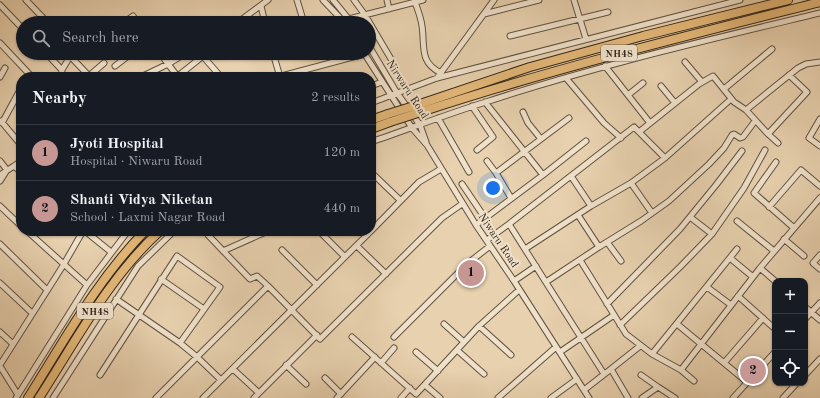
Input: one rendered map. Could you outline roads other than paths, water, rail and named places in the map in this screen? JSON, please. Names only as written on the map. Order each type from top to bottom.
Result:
[{"type":"highway","name":"NH48","points":[[376,119],[389,118],[419,108],[530,66],[788,0]]},
{"type":"highway","name":"NH48","points":[[419,108],[598,59],[820,2]]},
{"type":"highway","name":"NH48","points":[[376,126],[389,118]]},
{"type":"highway","name":"NH48","points":[[28,398],[84,309],[120,258],[140,236]]},
{"type":"highway","name":"NH48","points":[[39,398],[112,287],[155,236]]},
{"type":"street","points":[[2,0],[0,5],[16,22]]},
{"type":"street","points":[[26,0],[41,16]]},
{"type":"street","points":[[247,16],[268,0]]},
{"type":"street","points":[[297,0],[302,16]]},
{"type":"street","points":[[323,0],[338,16]]},
{"type":"street","points":[[333,0],[347,16]]},
{"type":"street","points":[[354,0],[365,15],[422,0]]},
{"type":"street","points":[[387,0],[389,9]]},
{"type":"street","points":[[437,78],[494,0]]},
{"type":"street","points":[[484,14],[539,0]]},
{"type":"street","points":[[574,0],[586,39]]},
{"type":"street","points":[[376,101],[437,78],[740,0]]},
{"type":"street","points":[[415,2],[422,25],[425,58],[432,68],[441,73]]},
{"type":"street","points":[[261,6],[263,16]]},
{"type":"street","points":[[510,36],[608,12]]},
{"type":"street","points":[[376,140],[472,106],[605,66],[820,13]]},
{"type":"street","points":[[376,34],[391,59]]},
{"type":"street","points":[[0,43],[27,72]]},
{"type":"street","points":[[724,89],[772,49]]},
{"type":"street","name":"Nirwaru Road","points":[[376,57],[420,125],[427,145]]},
{"type":"street","points":[[53,60],[62,70],[68,60]]},
{"type":"street","points":[[76,60],[86,72]]},
{"type":"street","points":[[115,66],[123,60]]},
{"type":"street","points":[[165,60],[175,72]]},
{"type":"street","points":[[151,72],[175,60]]},
{"type":"street","points":[[183,72],[196,60]]},
{"type":"street","points":[[206,60],[217,72]]},
{"type":"street","points":[[275,60],[278,72]]},
{"type":"street","points":[[297,72],[339,60]]},
{"type":"street","name":"Nirwaru Road","points":[[368,60],[376,72]]},
{"type":"street","points":[[685,62],[702,82]]},
{"type":"street","points":[[746,110],[789,75],[806,64],[820,62]]},
{"type":"street","points":[[95,72],[104,63]]},
{"type":"street","points":[[605,66],[650,124]]},
{"type":"street","points":[[0,77],[5,68]]},
{"type":"street","name":"Nirwaru Road","points":[[376,72],[391,95]]},
{"type":"street","points":[[768,134],[807,92],[789,75]]},
{"type":"street","points":[[639,132],[702,82],[713,76],[731,99],[746,110],[778,143]]},
{"type":"street","points":[[566,78],[604,123],[621,138]]},
{"type":"street","points":[[376,84],[382,82]]},
{"type":"street","points":[[628,95],[643,83]]},
{"type":"street","points":[[661,86],[675,103]]},
{"type":"street","name":"Niwaru Road","points":[[391,95],[412,128],[427,145],[462,204],[514,281],[586,395]]},
{"type":"street","points":[[16,97],[1,121],[16,138]]},
{"type":"street","points":[[525,249],[591,206],[631,183],[665,158],[731,99]]},
{"type":"street","points":[[485,102],[543,175]]},
{"type":"street","points":[[472,106],[493,137],[477,150]]},
{"type":"street","points":[[523,112],[528,124],[541,139]]},
{"type":"street","points":[[438,118],[469,172]]},
{"type":"street","points":[[496,173],[569,118]]},
{"type":"street","points":[[820,119],[809,138],[820,146]]},
{"type":"street","points":[[546,282],[669,201],[709,164],[724,148],[732,135],[734,134],[740,138],[743,137],[755,121]]},
{"type":"street","points":[[487,240],[634,127],[665,158]]},
{"type":"street","points":[[476,225],[586,141]]},
{"type":"street","points":[[620,325],[712,234],[744,188],[765,150]]},
{"type":"street","points":[[607,304],[680,229],[742,151]]},
{"type":"street","points":[[0,161],[7,170]]},
{"type":"street","points":[[487,161],[511,198]]},
{"type":"street","points":[[776,162],[754,193],[794,228]]},
{"type":"street","points":[[0,175],[14,166]]},
{"type":"street","points":[[376,225],[419,182],[442,169]]},
{"type":"street","points":[[0,181],[7,170]]},
{"type":"street","points":[[769,206],[801,170],[820,186]]},
{"type":"street","points":[[571,176],[591,206]]},
{"type":"street","points":[[376,177],[400,200]]},
{"type":"street","points":[[631,183],[652,213]]},
{"type":"street","points":[[462,184],[485,218]]},
{"type":"street","points":[[681,370],[753,276],[820,198]]},
{"type":"street","points":[[209,236],[250,279],[257,276],[320,339],[442,218],[462,204]]},
{"type":"street","points":[[0,206],[16,221]]},
{"type":"street","points":[[578,215],[599,247]]},
{"type":"street","points":[[690,217],[712,234]]},
{"type":"street","points":[[737,221],[774,251]]},
{"type":"street","points":[[509,224],[604,374]]},
{"type":"street","points":[[33,236],[87,285]]},
{"type":"street","points":[[81,236],[0,365],[17,396],[87,285],[124,236]]},
{"type":"street","points":[[90,236],[111,252]]},
{"type":"street","points":[[53,398],[138,266],[169,236]]},
{"type":"street","points":[[223,251],[257,236]]},
{"type":"street","points":[[324,236],[345,257]]},
{"type":"street","points":[[206,397],[221,380],[366,236]]},
{"type":"street","points":[[784,239],[804,256]]},
{"type":"street","points":[[607,242],[621,261]]},
{"type":"street","points":[[0,244],[47,290]]},
{"type":"street","points":[[357,246],[386,274]]},
{"type":"street","points":[[394,338],[467,264],[490,246]]},
{"type":"street","points":[[652,354],[738,249]]},
{"type":"street","points":[[282,250],[317,285]]},
{"type":"street","points":[[820,255],[813,263],[820,269]]},
{"type":"street","points":[[100,375],[177,256],[220,287],[180,343]]},
{"type":"street","points":[[730,258],[753,276]]},
{"type":"street","points":[[580,260],[626,334],[640,346],[681,370],[694,381]]},
{"type":"street","points":[[514,281],[536,266]]},
{"type":"street","points":[[760,268],[772,278]]},
{"type":"street","points":[[162,279],[204,309]]},
{"type":"street","points":[[0,283],[32,313]]},
{"type":"street","points":[[156,398],[268,286]]},
{"type":"street","points":[[707,286],[731,305]]},
{"type":"street","points":[[352,337],[416,394],[479,326],[519,290]]},
{"type":"street","points":[[738,296],[772,326]]},
{"type":"street","points":[[116,299],[180,343],[221,380]]},
{"type":"street","points":[[808,316],[820,303]]},
{"type":"street","points":[[808,310],[820,320]]},
{"type":"street","points":[[560,352],[614,315]]},
{"type":"street","points":[[724,363],[763,318]]},
{"type":"street","points":[[444,324],[464,342]]},
{"type":"street","points":[[677,324],[747,382]]},
{"type":"street","points":[[479,326],[511,355]]},
{"type":"street","points":[[0,332],[13,344]]},
{"type":"street","points":[[254,398],[317,335]]},
{"type":"street","points":[[586,395],[604,374],[640,346]]},
{"type":"street","points":[[498,398],[556,347]]},
{"type":"street","points":[[381,363],[394,348]]},
{"type":"street","points":[[457,350],[484,374]]},
{"type":"street","points":[[416,352],[438,371]]},
{"type":"street","points":[[733,398],[772,355]]},
{"type":"street","points":[[325,378],[339,396],[375,357]]},
{"type":"street","points":[[808,372],[819,362]]},
{"type":"street","points":[[286,365],[306,384]]},
{"type":"street","points":[[233,368],[259,393]]},
{"type":"street","points":[[610,369],[627,398]]},
{"type":"street","points":[[641,375],[675,398]]},
{"type":"street","points":[[550,398],[577,379]]},
{"type":"street","points":[[425,385],[440,398]]},
{"type":"street","points":[[642,398],[658,386]]},
{"type":"street","points":[[783,398],[794,386]]},
{"type":"street","points":[[401,398],[410,388]]},
{"type":"place","name":"Jyoti Hospital","points":[[471,273]]},
{"type":"place","name":"Shanti Vidya Niketan","points":[[753,371]]}]
